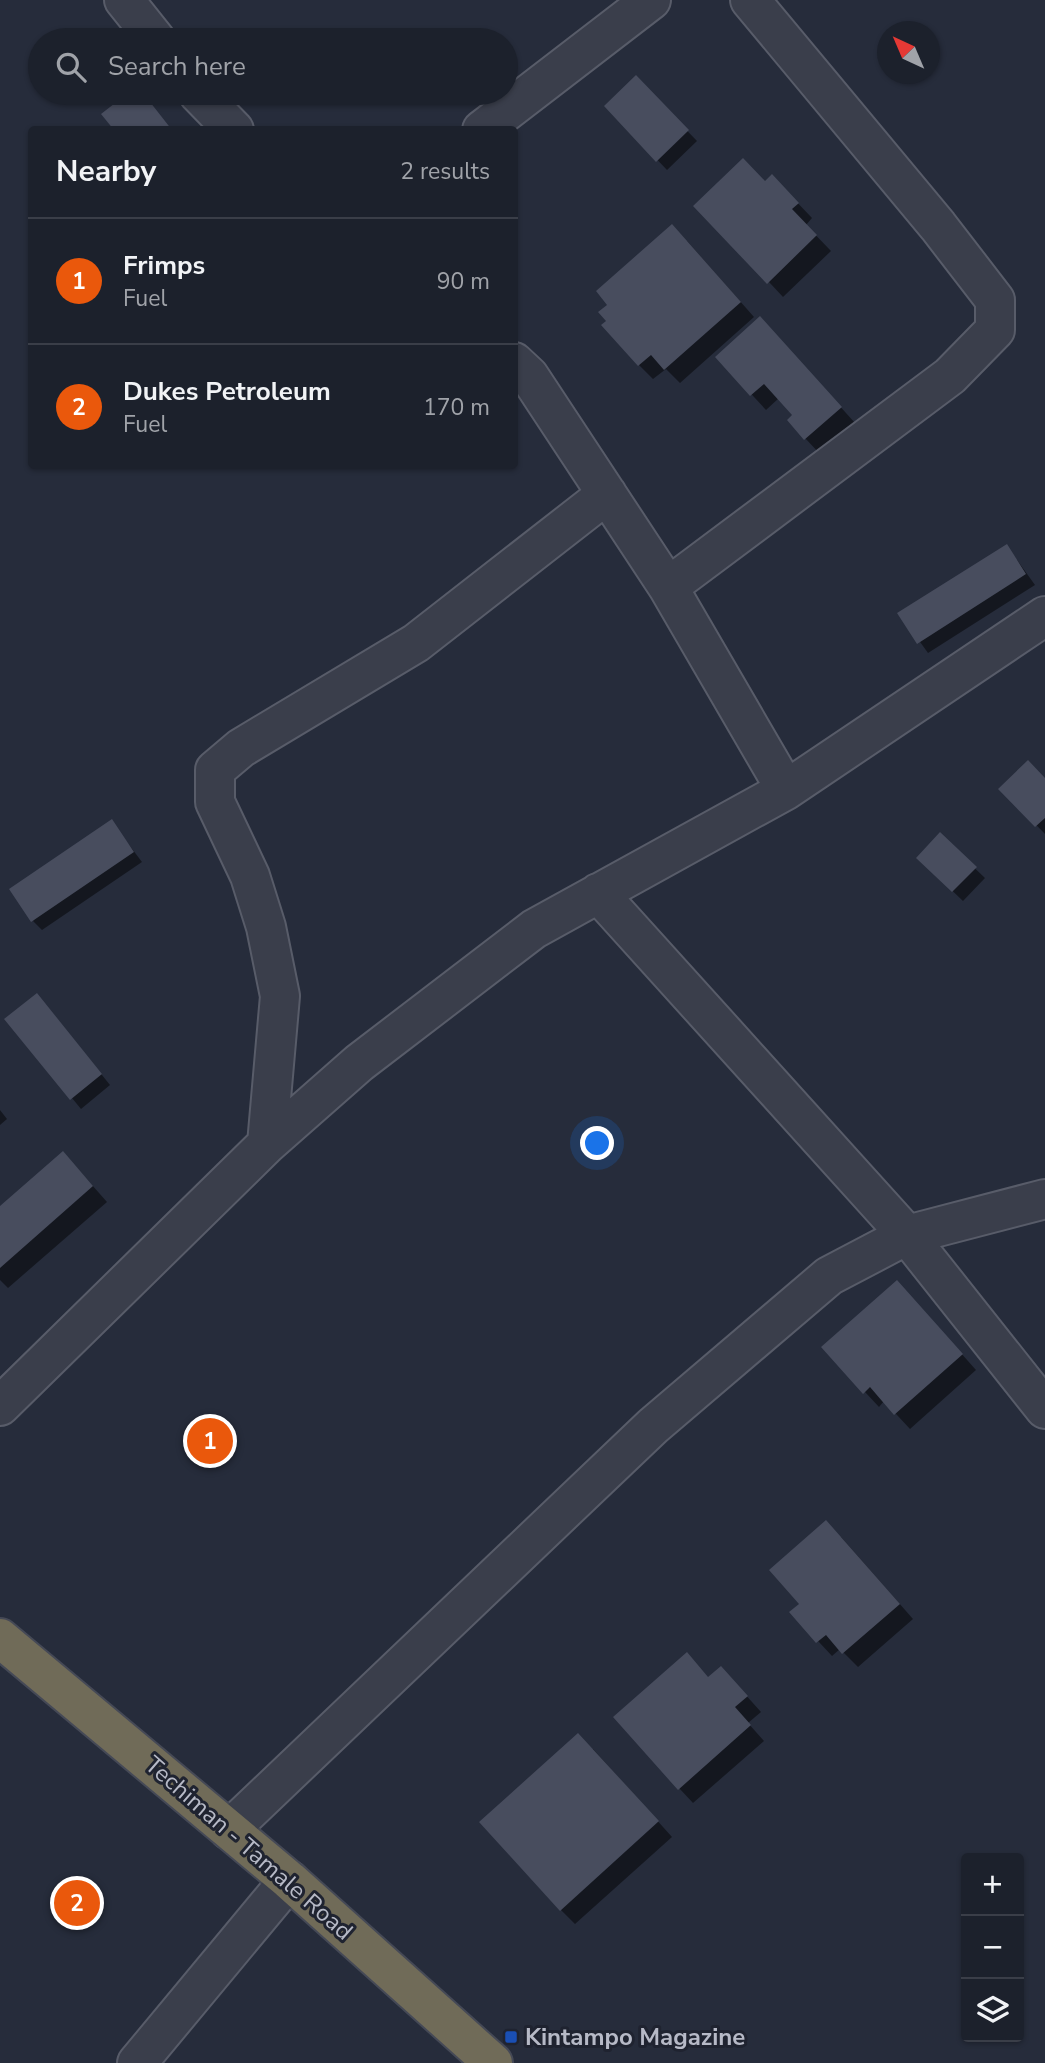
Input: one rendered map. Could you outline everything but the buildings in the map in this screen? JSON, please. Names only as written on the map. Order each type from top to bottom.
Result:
[{"type":"highway","name":"Techiman - Tamale Road","points":[[0,1639],[289,1880],[493,2063]]},
{"type":"street","points":[[124,0],[146,28]]},
{"type":"street","points":[[518,102],[651,0]]},
{"type":"street","points":[[668,587],[950,376],[995,330],[995,300],[938,226],[750,0]]},
{"type":"street","points":[[210,105],[230,126]]},
{"type":"street","points":[[487,126],[514,105]]},
{"type":"street","points":[[518,366],[529,376],[668,587],[786,790]]},
{"type":"street","points":[[267,1144],[280,996],[266,927],[250,876],[215,802],[215,770],[241,748],[416,643],[607,494]]},
{"type":"street","points":[[0,1406],[267,1144],[359,1063],[534,929],[786,790],[1045,616]]},
{"type":"street","points":[[598,893],[907,1235],[1045,1409]]},
{"type":"street","points":[[229,1830],[653,1426],[830,1276],[907,1235],[1045,1199]]},
{"type":"street","points":[[137,2063],[289,1880]]},
{"type":"place","name":"Frimps","points":[[210,1441]]},
{"type":"place","name":"Dukes Petroleum","points":[[77,1903]]},
{"type":"place","name":"Kintampo Magazine","points":[[511,2037]]}]
